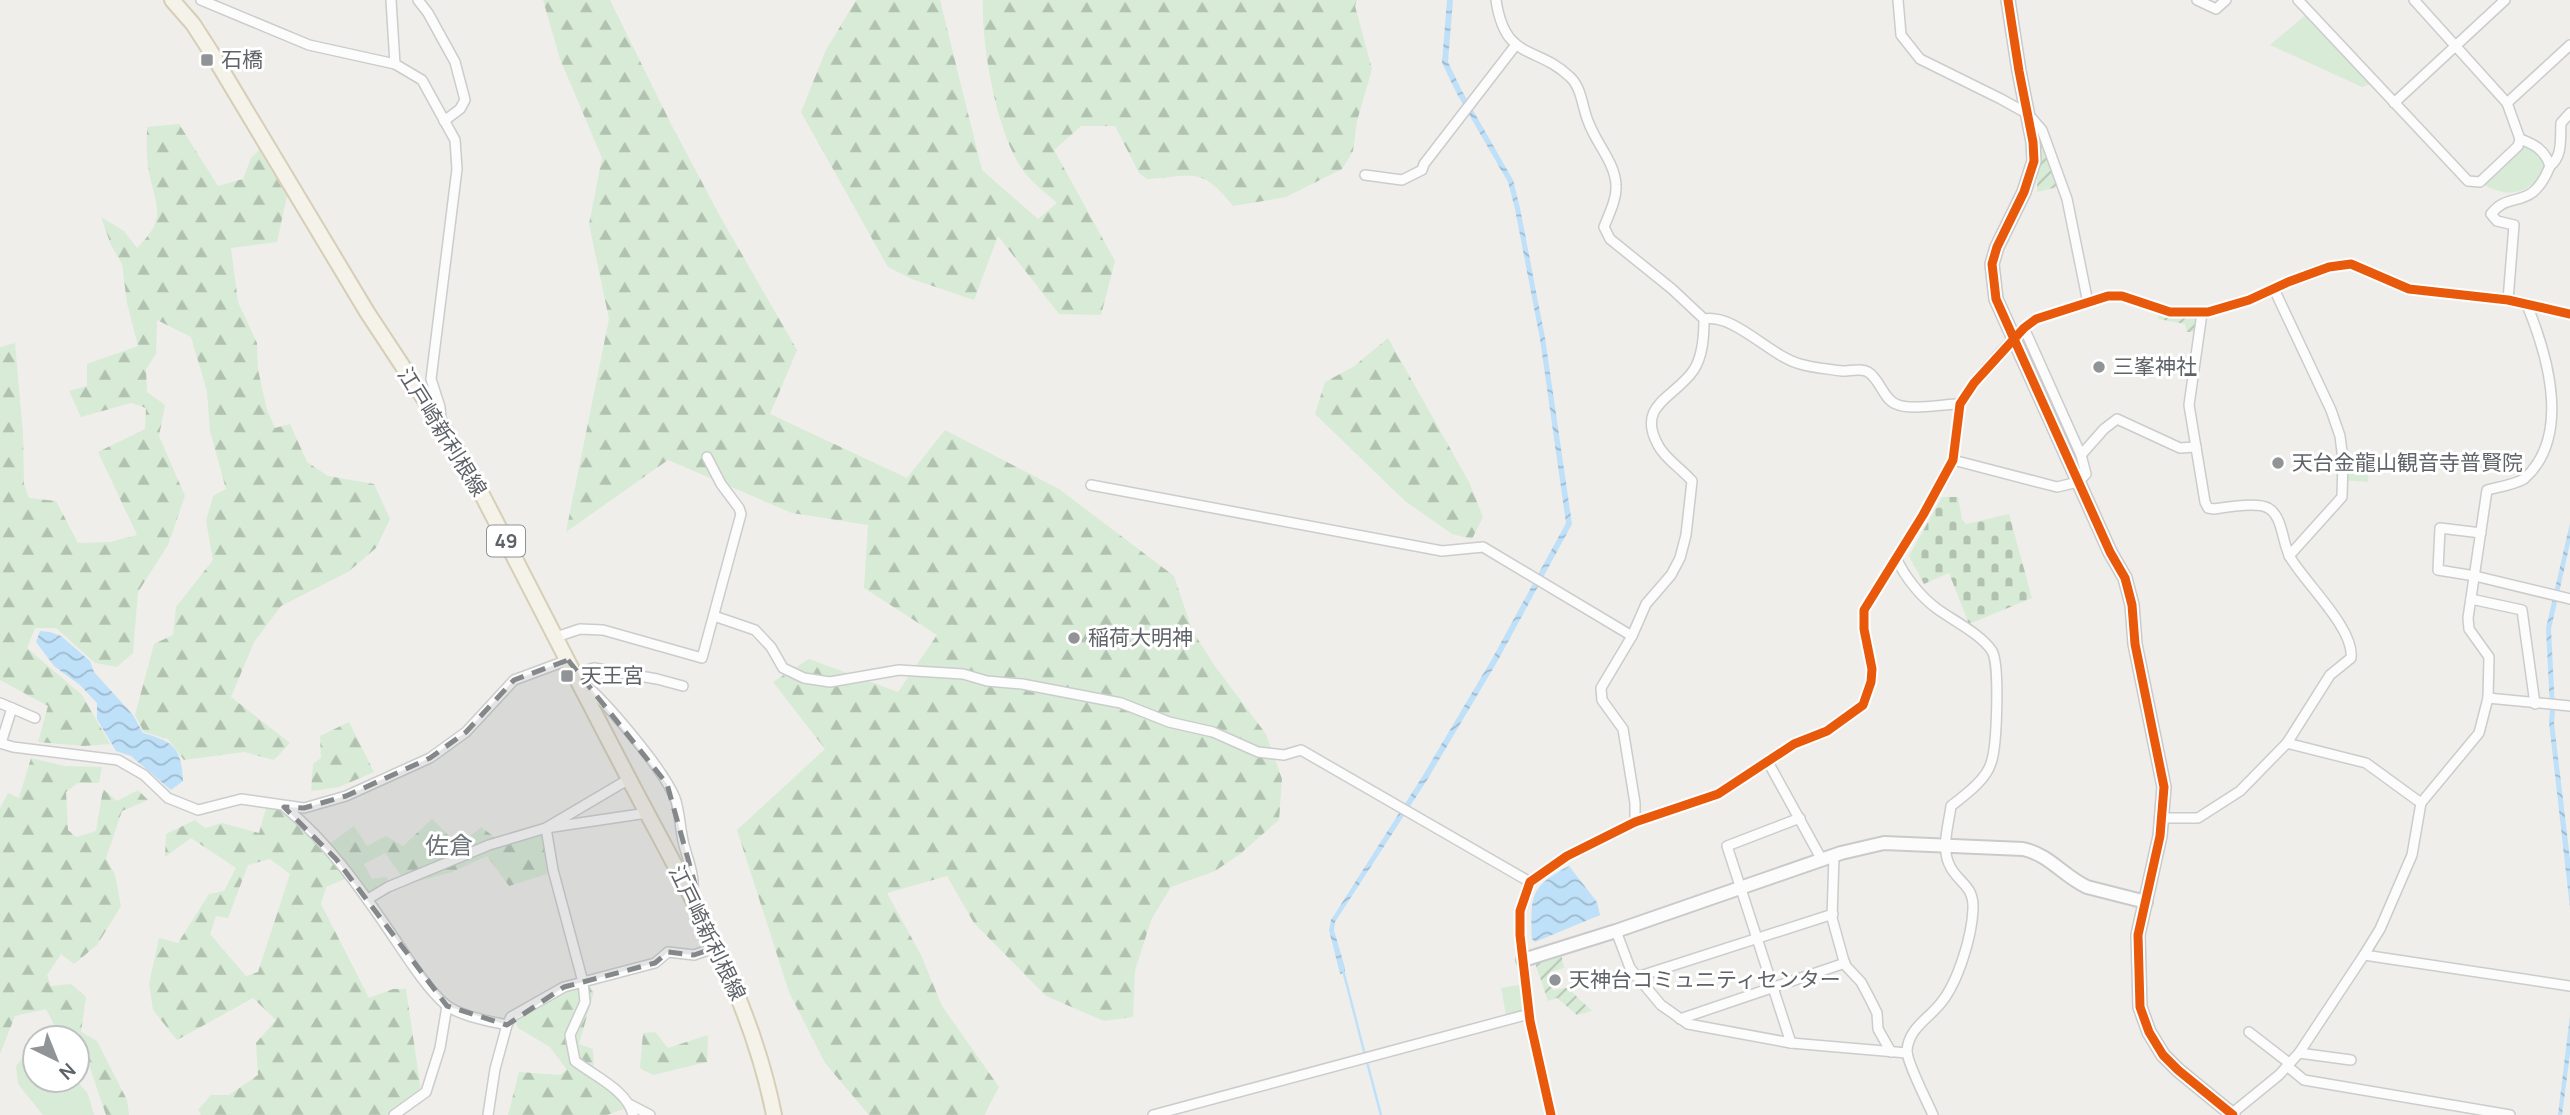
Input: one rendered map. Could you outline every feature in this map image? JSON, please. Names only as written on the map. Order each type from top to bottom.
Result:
[{"type":"main road","name":"江戸崎新利根線","points":[[172,0],[206,44],[368,312],[475,481],[717,947],[750,1025],[774,1115]]},
{"type":"street","points":[[201,0],[309,45],[395,64],[422,80],[455,140],[457,169],[431,379],[440,407],[442,426]]},
{"type":"street","points":[[227,13],[228,0]]},
{"type":"street","points":[[391,0],[395,64]]},
{"type":"street","points":[[418,0],[455,62],[465,100],[460,109],[444,121]]},
{"type":"street","points":[[1496,0],[1498,14],[1515,46],[1550,63],[1571,78],[1580,93],[1588,122],[1608,159],[1616,185],[1614,200],[1604,227],[1610,239],[1672,289],[1704,319],[1704,336],[1693,371],[1661,401],[1654,411],[1651,429],[1660,449],[1692,481],[1683,547],[1671,575],[1646,604],[1632,636],[1601,688],[1602,699],[1623,729],[1636,822]]},
{"type":"street","points":[[1898,0],[1901,35],[1920,60],[2028,114],[2042,130],[2067,199],[2088,303]]},
{"type":"street","points":[[2008,0],[2034,161],[2031,177],[1997,247],[1993,281],[2003,318],[2109,552],[2125,578],[2132,606],[2135,644],[2164,787],[2163,818],[2138,935],[2140,1007],[2143,1020],[2163,1055],[2231,1114],[2299,1053],[2364,955],[2385,920],[2412,855],[2421,803],[2479,733],[2488,698],[2489,657],[2469,629],[2487,490],[2522,480],[2542,466],[2556,446]]},
{"type":"street","points":[[2197,0],[2216,9],[2226,0]]},
{"type":"street","points":[[2298,0],[2468,181],[2480,183],[2518,146],[2519,139],[2507,103],[2414,0]]},
{"type":"street","points":[[2394,103],[2505,0]]},
{"type":"street","points":[[2507,103],[2570,45]]},
{"type":"street","points":[[1364,175],[1402,180],[1422,170],[1515,46]]},
{"type":"street","points":[[2508,300],[2514,225],[2497,221],[2491,214],[2496,207],[2530,196],[2542,184],[2560,150],[2561,123],[2570,113]]},
{"type":"street","points":[[2519,139],[2535,145],[2545,155],[2550,166]]},
{"type":"street","points":[[1551,1115],[1529,1014],[1523,960],[1520,911],[1530,882],[1567,856],[1636,822],[1718,794],[1794,744],[1827,731],[1863,705],[1871,682],[1872,669],[1864,629],[1864,610],[1953,460],[1960,404],[1974,383],[2024,328],[2036,319],[2108,296],[2122,296],[2170,312],[2202,313],[2220,310],[2329,267],[2351,264],[2409,289],[2508,300],[2570,314]]},
{"type":"street","points":[[2274,289],[2331,410],[2340,436],[2343,460],[2342,497],[2289,556]]},
{"type":"street","points":[[2527,304],[2557,377],[2561,396]]},
{"type":"street","points":[[2163,818],[2198,818],[2240,791],[2287,743],[2330,676],[2351,658],[2352,651],[2345,633],[2289,556],[2276,516],[2268,508],[2208,508],[2189,405],[2202,313]]},
{"type":"street","points":[[1704,319],[1714,317],[1731,324],[1777,354],[1800,364],[1845,371],[1865,370],[1872,375],[1893,403],[1904,407],[1960,404]]},
{"type":"street","points":[[1953,460],[2046,486],[2068,486],[2078,482],[2086,474],[2081,456],[2024,328]]},
{"type":"street","points":[[2081,456],[2117,419],[2180,448],[2196,447]]},
{"type":"street","points":[[556,637],[580,629],[603,630],[702,658],[741,514],[707,457]]},
{"type":"street","points":[[1091,485],[1442,551],[1483,547],[1632,636]]},
{"type":"street","points":[[2481,533],[2440,528],[2438,570],[2566,598]]},
{"type":"street","points":[[1896,558],[1917,590],[1934,607],[1992,651],[1997,666],[1996,737],[1991,765],[1970,790],[1951,806],[1946,844],[1949,864],[1970,890],[1973,908],[1969,941],[1942,1003],[1916,1027],[1907,1053],[1933,1115]]},
{"type":"street","points":[[2471,599],[2522,610],[2535,704]]},
{"type":"street","points":[[714,616],[754,630],[771,647],[783,667],[804,678],[830,682],[899,670],[962,674],[987,681],[1022,684],[1121,703],[1169,722],[1213,732],[1258,752],[1284,755],[1301,750],[1530,882]]},
{"type":"street","points":[[12,708],[1,743],[13,747],[118,760],[144,775],[168,798],[198,810],[241,799],[304,808],[346,796],[430,758],[466,732],[514,680],[568,660]]},
{"type":"street","points":[[683,686],[594,668],[576,676],[600,698],[658,769],[676,800],[680,828],[695,884],[692,898]]},
{"type":"street","points":[[2488,698],[2558,707],[2570,706]]},
{"type":"street","points":[[0,703],[35,718]]},
{"type":"street","points":[[2287,743],[2366,763],[2421,803]]},
{"type":"street","points":[[1768,762],[1800,818],[1828,858],[1833,914],[1845,963],[1861,982],[1869,997],[1877,1013],[1878,1029],[1891,1052]]},
{"type":"street","points":[[546,828],[629,779]]},
{"type":"street","points":[[285,807],[303,822],[368,899],[414,968],[447,1006],[480,1019],[507,1025]]},
{"type":"street","points":[[368,899],[388,887],[489,845],[546,828],[647,813]]},
{"type":"street","points":[[1791,1043],[1727,846],[1800,818]]},
{"type":"street","points":[[546,828],[553,870],[583,982],[585,1002],[570,1035],[575,1061],[620,1092],[632,1110],[650,1115]]},
{"type":"street","points":[[1523,960],[1828,858],[1884,843],[1946,844],[2034,851],[2052,861],[2078,883],[2147,902]]},
{"type":"street","points":[[1637,977],[1833,914]]},
{"type":"street","points":[[1616,931],[1630,968],[1661,1005],[1688,1024],[1791,1043],[1907,1053]]},
{"type":"street","points":[[488,1115],[495,1069],[511,1017],[564,987],[654,963],[668,952],[694,955],[717,947]]},
{"type":"street","points":[[2364,955],[2568,986]]},
{"type":"street","points":[[1680,1019],[1845,963]]},
{"type":"street","points":[[394,1115],[426,1092],[440,1048],[447,1006]]},
{"type":"street","points":[[1153,1115],[1529,1014]]},
{"type":"street","points":[[2249,1032],[2304,1080],[2510,1115]]},
{"type":"street","points":[[2299,1053],[2351,1060]]},
{"type":"highlighted area","points":[[568,660],[667,784],[695,884],[692,898],[717,947],[694,955],[668,952],[655,963],[564,987],[507,1025],[447,1006],[336,859],[284,807],[304,808],[346,796],[430,758],[466,732],[514,680]]},
{"type":"green space","points":[[543,0],[610,0],[721,218],[797,350],[770,414],[907,478],[945,430],[1059,489],[1174,576],[1192,630],[1214,665],[1266,734],[1282,779],[1279,820],[1240,854],[1215,871],[1171,887],[1151,920],[1135,971],[1133,1017],[1104,1021],[1046,996],[974,923],[947,876],[887,893],[921,955],[942,1006],[999,1087],[984,1115],[869,1115],[825,1063],[789,992],[737,830],[825,749],[773,682],[809,659],[898,692],[937,635],[864,588],[868,525],[792,513],[668,460],[566,532],[609,319],[589,224],[602,158],[560,59]]},
{"type":"green space","points":[[856,0],[940,0],[982,170],[1038,219],[1057,203],[1025,173],[1006,137],[988,65],[983,0],[1357,0],[1355,6],[1372,69],[1357,121],[1353,151],[1342,169],[1286,197],[1233,206],[1213,184],[1196,176],[1147,179],[1139,173],[1115,126],[1081,126],[1054,150],[1115,261],[1101,315],[1059,314],[998,236],[974,300],[912,279],[888,267],[801,112],[826,50]]},
{"type":"green space","points":[[2309,12],[2375,82],[2362,87],[2270,45]]},
{"type":"green space","points":[[179,124],[218,186],[243,179],[251,158],[259,150],[287,196],[277,242],[231,248],[238,302],[257,343],[258,370],[267,410],[275,428],[290,424],[307,462],[328,476],[374,484],[390,519],[376,548],[348,572],[281,606],[254,642],[231,697],[290,743],[274,760],[244,752],[184,760],[168,739],[144,732],[135,715],[154,644],[173,635],[176,607],[213,560],[206,521],[213,496],[226,489],[210,431],[207,391],[191,337],[157,320],[156,354],[146,369],[147,392],[165,405],[159,436],[185,496],[168,545],[138,592],[133,653],[117,667],[95,663],[56,628],[35,628],[27,648],[82,695],[110,744],[84,746],[38,742],[48,706],[0,680],[0,347],[15,343],[23,434],[24,484],[29,498],[56,501],[78,543],[110,542],[137,535],[98,452],[145,429],[146,408],[131,403],[81,417],[69,391],[87,386],[87,364],[138,346],[127,303],[122,264],[111,245],[101,217],[124,231],[137,248],[147,237],[157,218],[157,210],[147,161],[147,127]]},
{"type":"green space","points":[[2038,136],[2045,139],[2062,186],[2037,192]]},
{"type":"green space","points":[[2527,145],[2533,147],[2546,162],[2546,173],[2517,192],[2502,192],[2484,185]]},
{"type":"green space","points":[[2160,308],[2202,313],[2199,332],[2187,332],[2185,324],[2158,319]]},
{"type":"green space","points":[[1388,338],[1469,482],[1483,517],[1472,539],[1452,534],[1405,501],[1315,414],[1325,382],[1353,367]]},
{"type":"green space","points":[[2343,460],[2369,462],[2368,482],[2343,480]]},
{"type":"green space","points":[[1942,497],[1958,497],[1962,519],[1966,524],[2009,514],[2032,598],[1969,624],[1949,573],[1924,584],[1909,556]]},
{"type":"green space","points":[[349,722],[374,772],[339,787],[311,791],[313,764],[321,758],[320,736]]},
{"type":"green space","points":[[31,758],[65,766],[102,767],[99,783],[78,783],[66,792],[68,830],[76,837],[96,831],[103,789],[117,801],[138,790],[148,800],[122,811],[106,858],[115,875],[121,906],[97,945],[74,964],[61,954],[47,975],[51,986],[71,984],[86,997],[82,1024],[54,1024],[46,1009],[15,1016],[0,1054],[0,808],[8,793],[19,798]]},
{"type":"green space","points":[[267,805],[295,813],[316,829],[329,844],[354,826],[367,846],[386,836],[403,846],[432,819],[459,846],[481,827],[505,845],[543,828],[547,874],[509,886],[487,856],[452,872],[407,884],[385,853],[364,864],[372,879],[386,877],[393,890],[367,895],[354,875],[326,887],[321,904],[369,998],[393,989],[406,989],[421,1091],[393,1109],[389,1115],[201,1115],[198,1110],[211,1095],[229,1095],[258,1075],[256,1043],[276,1020],[253,998],[177,1040],[153,1010],[149,984],[159,938],[178,943],[209,894],[224,891],[236,868],[191,838],[165,857],[166,834],[195,820],[205,828],[222,823],[259,833]],"holes":[[[270,859],[290,874],[258,972],[246,976],[210,934],[216,916],[228,918],[248,865]]]},
{"type":"green space","points":[[1560,948],[1564,968],[1550,972],[1553,990],[1571,987],[1572,992],[1592,1011],[1577,1015],[1557,998],[1548,1001],[1533,957]]},
{"type":"green space","points":[[1525,984],[1529,1014],[1507,1020],[1501,988]]},
{"type":"green space","points":[[589,986],[594,992],[579,1044],[593,1049],[594,1080],[616,1097],[624,1109],[607,1115],[508,1115],[519,1072],[560,1075],[567,1070],[550,1047],[518,1028],[514,1019],[567,989]]},
{"type":"green space","points":[[655,1032],[668,1048],[708,1035],[707,1062],[653,1075],[640,1068],[643,1033]]},
{"type":"green space","points":[[91,1038],[97,1041],[127,1100],[129,1115],[106,1115],[91,1071]]},
{"type":"green space","points":[[21,1060],[21,1088],[18,1084],[16,1066]]},
{"type":"green space","points":[[26,1094],[88,1094],[94,1115],[43,1115]]},
{"type":"water","points":[[1447,0],[1453,0],[1448,62],[1513,180],[1520,208],[1545,338],[1572,524],[1497,662],[1427,780],[1335,922],[1334,930],[1345,968],[1345,973],[1340,974],[1329,930],[1331,920],[1422,777],[1492,659],[1566,523],[1540,339],[1515,209],[1508,182],[1442,63]]},
{"type":"water","points":[[2570,523],[2570,543],[2551,629],[2554,723],[2570,859],[2570,908],[2549,722],[2546,628]]},
{"type":"water","points":[[40,631],[61,636],[90,661],[94,672],[133,715],[143,733],[169,743],[174,748],[180,760],[183,781],[171,790],[131,756],[116,751],[97,719],[97,703],[80,685],[54,666],[36,642]]},
{"type":"water","points":[[1569,866],[1597,902],[1600,915],[1535,942],[1532,939],[1532,924],[1535,894],[1546,880]]},
{"type":"water","points":[[2570,1015],[2570,1054],[2562,1115],[2558,1115]]},
{"type":"waterway","points":[[1343,970],[1365,1055]]},
{"type":"waterway","points":[[1367,1062],[1381,1115]]},
{"type":"cycle path","points":[[2008,0],[2034,161],[2024,192],[1997,247],[1992,264],[1996,299],[2110,552],[2125,578],[2132,605],[2135,644],[2164,787],[2160,836],[2138,935],[2140,1007],[2149,1032],[2163,1055],[2233,1115]]},
{"type":"cycle path","points":[[1551,1115],[1530,1021],[1520,935],[1520,911],[1530,882],[1567,856],[1635,822],[1718,794],[1794,744],[1827,731],[1863,705],[1871,682],[1872,669],[1864,629],[1864,610],[1923,515],[1953,460],[1960,404],[1974,383],[2024,328],[2036,319],[2108,296],[2122,296],[2170,312],[2208,312],[2249,300],[2329,267],[2351,264],[2409,289],[2508,300],[2570,314]]},
{"type":"place","name":"石橋","points":[[207,60]]},
{"type":"place","name":"三峯神社","points":[[2099,367]]},
{"type":"place","name":"天台金龍山観音寺普賢院","points":[[2278,463]]},
{"type":"place","name":"稲荷大明神","points":[[1074,638]]},
{"type":"place","name":"天王宮","points":[[567,676]]},
{"type":"place","name":"天神台コミュニティセンター","points":[[1555,980]]},
{"type":"district","name":"佐倉","points":[[449,846]]}]
